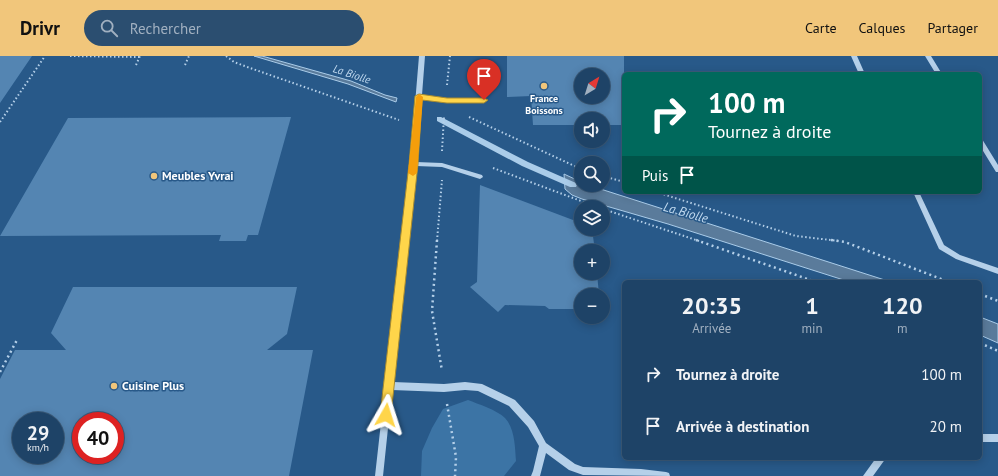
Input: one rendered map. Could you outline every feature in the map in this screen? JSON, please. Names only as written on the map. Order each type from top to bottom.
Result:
[{"type":"street","points":[[379,476],[414,164],[422,56]]},
{"type":"street","points":[[854,56],[861,72]]},
{"type":"street","points":[[928,56],[938,72]]},
{"type":"street","points":[[419,96],[446,104],[484,100]]},
{"type":"street","points":[[982,144],[998,170]]},
{"type":"street","points":[[414,164],[442,165],[480,177]]},
{"type":"street","points":[[917,194],[941,247],[958,257],[998,272]]},
{"type":"street","points":[[389,386],[444,388],[465,386],[479,387],[512,403],[531,424],[543,446],[572,467],[583,472],[641,473],[666,476]]},
{"type":"street","points":[[982,438],[998,438]]},
{"type":"street","points":[[534,476],[537,474],[543,446]]},
{"type":"street","points":[[867,476],[880,460]]},
{"type":"path","points":[[0,122],[45,56]]},
{"type":"path","points":[[70,56],[140,56],[136,65]]},
{"type":"path","points":[[185,65],[189,56]]},
{"type":"path","points":[[226,56],[250,68],[399,120]]},
{"type":"path","points":[[441,361],[432,311],[442,165],[442,136],[450,56]]},
{"type":"path","points":[[446,104],[474,119],[574,166]]},
{"type":"path","points":[[442,148],[449,151]]},
{"type":"path","points":[[486,165],[579,200]]},
{"type":"path","points":[[610,178],[622,181]]},
{"type":"path","points":[[662,194],[796,236],[845,242],[944,280]]},
{"type":"path","points":[[610,211],[811,280]]},
{"type":"path","points":[[982,295],[998,301]]},
{"type":"path","points":[[0,372],[18,338]]},
{"type":"path","points":[[982,344],[998,351]]},
{"type":"path","points":[[448,412],[456,457],[454,476]]},
{"type":"shaded area","points":[[254,56],[262,56],[351,81],[385,95],[397,98],[396,102],[348,84]]},
{"type":"shaded area","points":[[564,174],[574,179],[574,192],[610,192],[885,280],[844,280],[610,207],[610,200],[585,200],[572,195],[565,189]]},
{"type":"shaded area","points":[[982,318],[998,324],[998,343],[982,336]]},
{"type":"shaded area","points":[[468,400],[492,410],[505,418],[513,433],[516,461],[504,476],[421,476],[422,451],[432,428],[443,409]]},
{"type":"building","points":[[0,56],[32,56],[0,103]]},
{"type":"building","name":"France Boissons","points":[[507,56],[624,56],[624,72],[622,72],[622,125],[610,125],[610,112],[574,112],[574,125],[533,125],[531,96],[507,97]]},
{"type":"building","name":"Meubles Yvrai","points":[[291,117],[258,235],[248,235],[246,241],[219,241],[221,235],[0,236],[68,118]]},
{"type":"building","points":[[480,185],[574,220],[574,236],[593,236],[594,244],[574,244],[574,280],[598,280],[598,288],[574,288],[574,309],[549,309],[545,306],[505,305],[498,312],[470,287],[477,282]]},
{"type":"building","points":[[73,287],[297,287],[287,334],[267,350],[313,350],[289,476],[0,476],[0,379],[15,350],[66,350],[51,333]]},
{"type":"waterway","name":"La Biolle","points":[[439,119],[525,164],[573,185]]},
{"type":"slow traffic","points":[[413,173],[419,97]]},
{"type":"place","name":"France Boissons","points":[[544,86]]},
{"type":"place","name":"Meubles Yvrai","points":[[154,176]]},
{"type":"place","name":"Cuisine Plus","points":[[114,386]]},
{"type":"route","points":[[386,415],[414,164],[419,96],[447,101],[484,100]]}]
